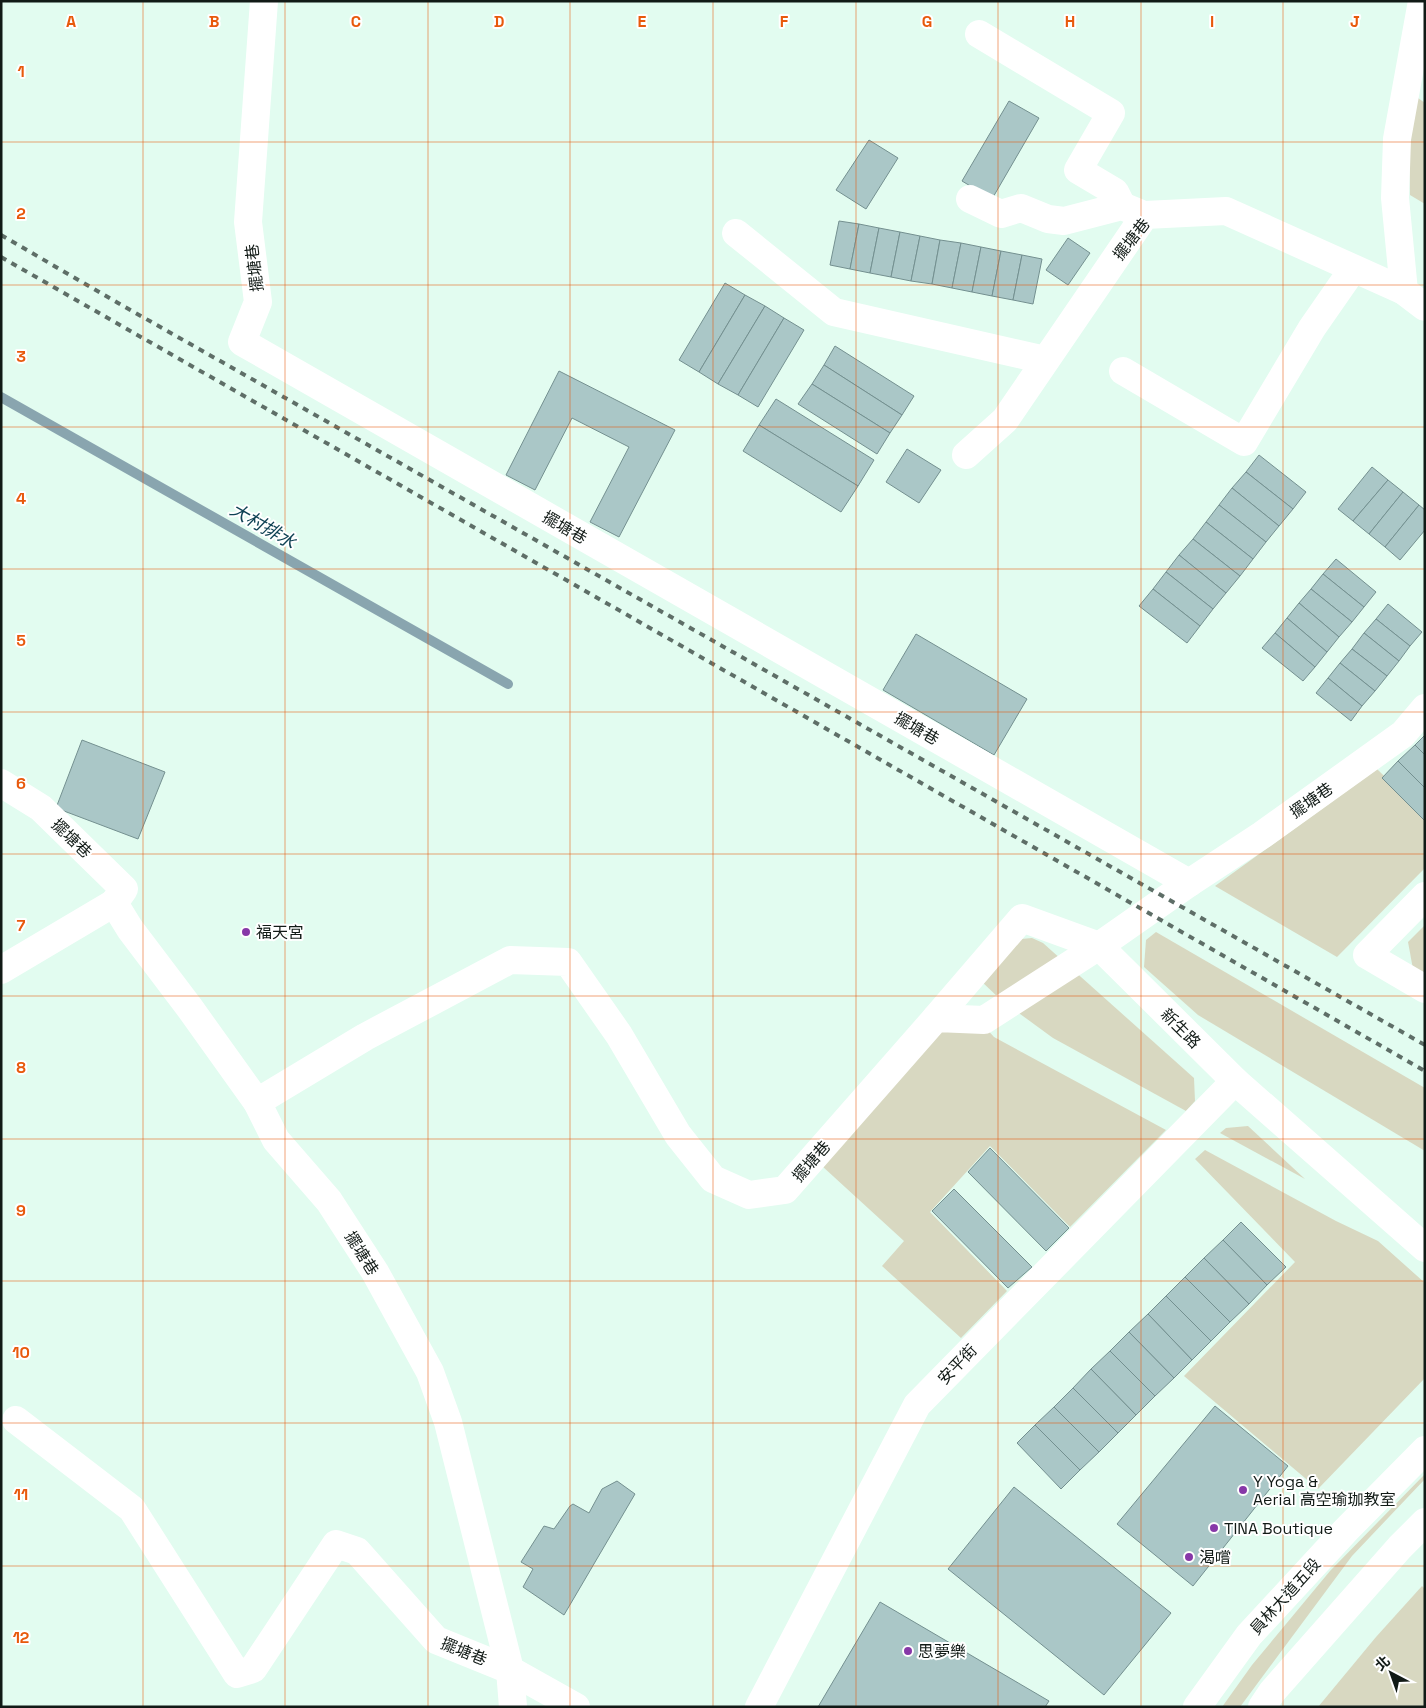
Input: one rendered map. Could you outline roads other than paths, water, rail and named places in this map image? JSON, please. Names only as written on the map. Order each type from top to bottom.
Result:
[{"type":"street","name":"擺塘巷","points":[[264,1],[248,222],[258,302],[242,342],[1188,882]]},
{"type":"street","points":[[1414,299],[1395,198],[1397,139],[1422,1]]},
{"type":"street","points":[[979,34],[1111,113],[1078,170],[1115,192],[1134,211]]},
{"type":"street","points":[[970,199],[1001,214],[1020,208],[1048,219],[1064,221],[1134,211]]},
{"type":"street","name":"擺塘巷","points":[[966,455],[1004,420],[1045,360],[1134,211],[1226,212],[1353,269],[1414,299]]},
{"type":"street","points":[[736,233],[834,312],[1045,360]]},
{"type":"street","points":[[1123,371],[1244,442],[1312,328],[1353,269]]},
{"type":"street","name":"擺塘巷","points":[[257,1102],[365,1037],[510,960],[568,962],[619,1035],[678,1135],[713,1180],[749,1195],[786,1190],[936,1018],[984,1020],[1099,946],[1188,882],[1262,835],[1403,734],[1425,708]]},
{"type":"street","name":"擺塘巷","points":[[1,783],[42,808],[124,888],[114,903],[130,930],[257,1102],[276,1140],[329,1201],[370,1264],[430,1372],[448,1422],[510,1670]]},
{"type":"street","points":[[1425,896],[1366,955],[1425,989]]},
{"type":"street","points":[[1,970],[114,903]]},
{"type":"street","name":"新生路","points":[[936,1018],[1022,918],[1099,946],[1235,1081],[1425,1248]]},
{"type":"street","name":"安平街","points":[[759,1707],[917,1405],[1235,1081]]},
{"type":"street","name":"擺塘巷","points":[[16,1420],[132,1509],[236,1674],[253,1669],[336,1544],[357,1551],[436,1640],[510,1670]]},
{"type":"street","name":"員林大道五段","points":[[1197,1707],[1249,1635],[1346,1530],[1425,1450]]},
{"type":"street","points":[[1262,1707],[1272,1692],[1400,1547],[1425,1522]]},
{"type":"street","points":[[510,1670],[514,1707]]},
{"type":"street","points":[[510,1670],[576,1707]]},
{"type":"waterway","name":"大村排水","points":[[1,397],[508,684]]},
{"type":"railway","points":[[1,235],[1425,1045]]},
{"type":"railway","points":[[1,257],[1425,1071]]},
{"type":"place","name":"福天宮","points":[[246,932]]},
{"type":"place","name":"Y Yoga & Aerial 高空瑜珈教室","points":[[1243,1490]]},
{"type":"place","name":"TINA Boutique","points":[[1214,1528]]},
{"type":"place","name":"渴嚐","points":[[1189,1557]]},
{"type":"place","name":"思夢樂","points":[[908,1651]]}]
